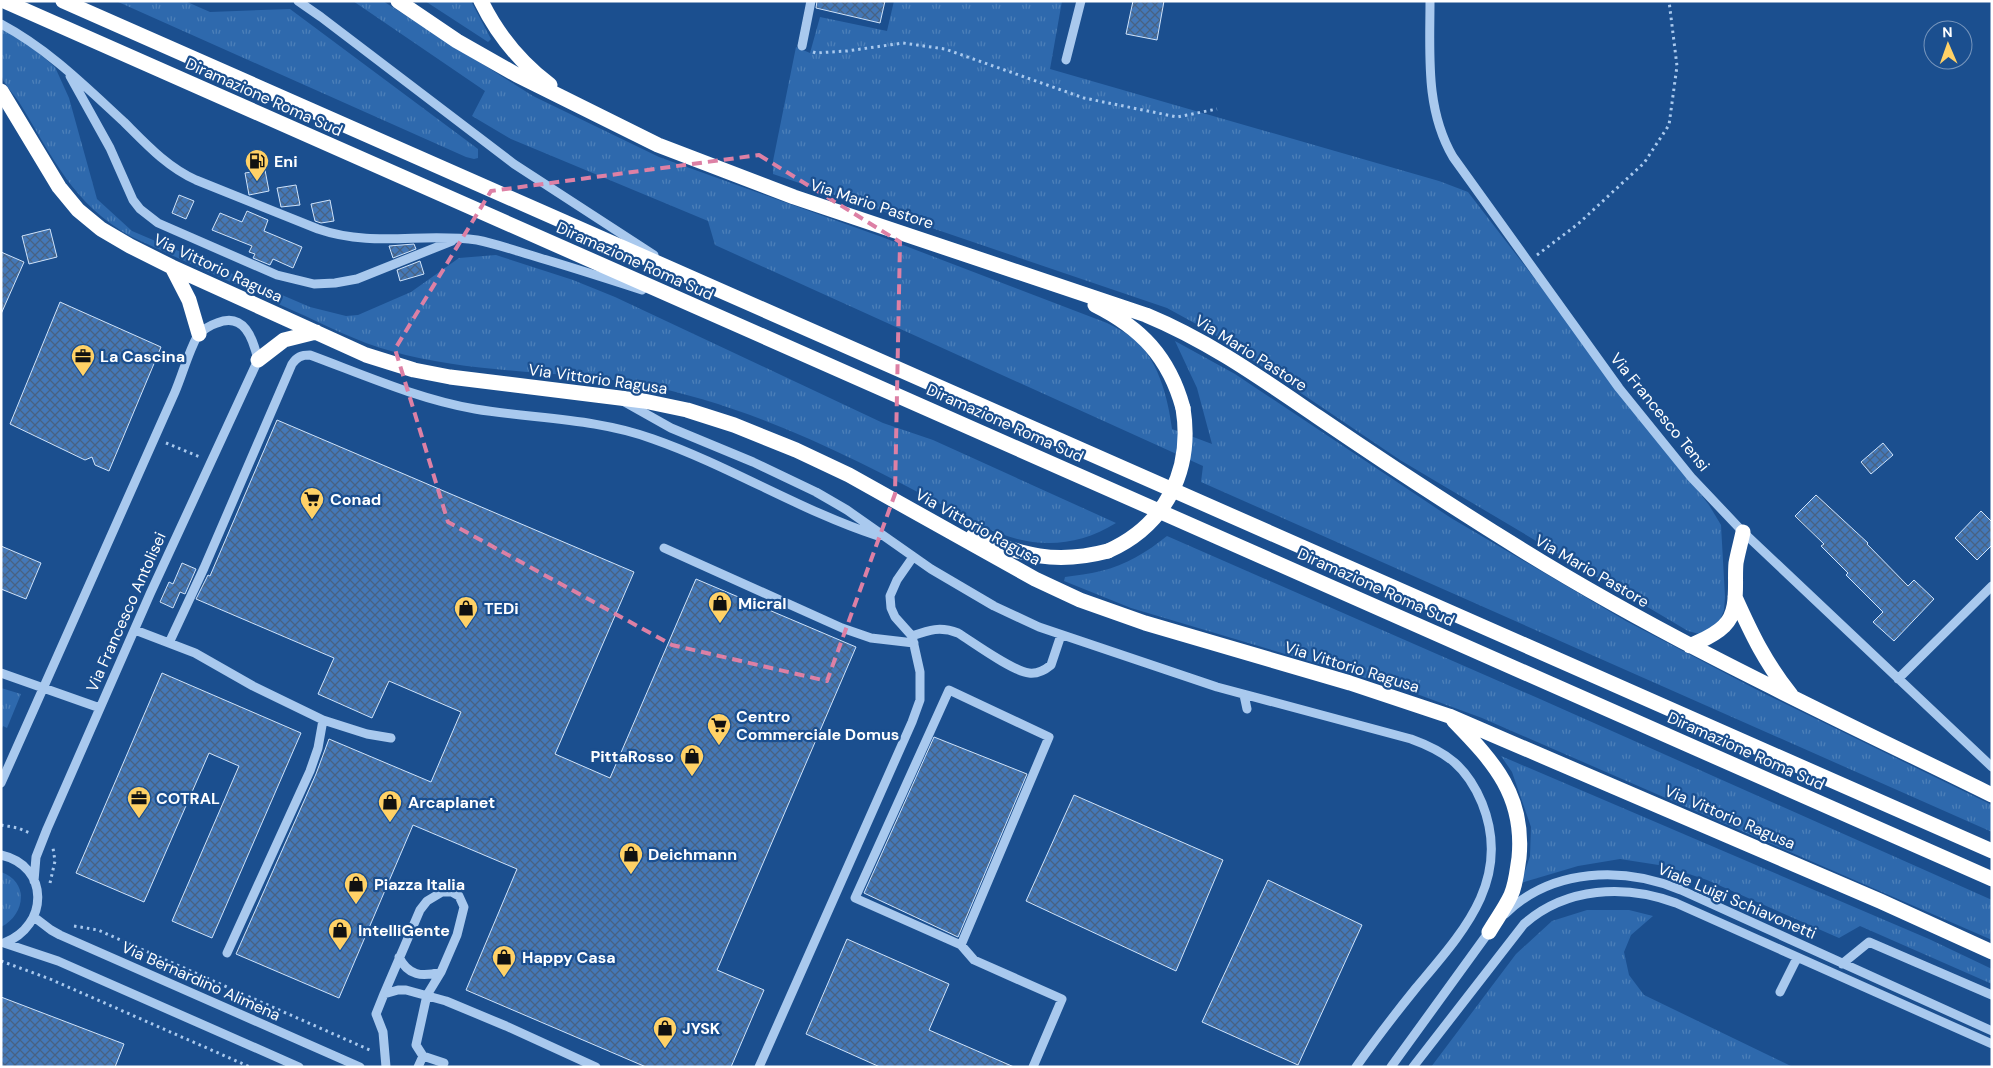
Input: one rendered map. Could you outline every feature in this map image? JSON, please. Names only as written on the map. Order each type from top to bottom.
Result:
[{"type":"highway","name":"Diramazione Roma Sud","points":[[4,1],[1992,879]]},
{"type":"highway","name":"Diramazione Roma Sud","points":[[63,1],[1992,852]]},
{"type":"highway","name":"Via Mario Pastore","points":[[398,1],[474,51],[579,107],[658,146],[794,197],[1146,315],[1203,342],[1253,372],[1420,485],[1520,549],[1647,623],[1793,698],[1992,795]]},
{"type":"highway","points":[[481,1],[498,33],[537,75],[579,107]]},
{"type":"highway","name":"Via Vittorio Ragusa","points":[[1,91],[52,177],[72,204],[100,229],[172,267],[316,332],[381,360],[414,370],[470,380],[656,403],[687,410],[761,435],[842,471],[1035,579],[1098,608],[1350,683],[1449,716],[1880,901],[1992,952]]},
{"type":"highway","points":[[172,267],[189,300],[199,334]]},
{"type":"highway","points":[[932,521],[1017,552],[1042,557],[1071,558],[1108,551],[1124,544],[1146,527],[1162,507],[1175,486],[1185,450],[1186,431],[1183,408],[1171,373],[1147,341],[1108,312],[1052,283]]},
{"type":"highway","points":[[258,360],[284,340],[316,332]]},
{"type":"highway","points":[[1690,646],[1715,633],[1725,625],[1732,612],[1735,597],[1736,563],[1743,532]]},
{"type":"highway","points":[[1735,597],[1754,642],[1793,698]]},
{"type":"highway","points":[[1449,716],[1494,765],[1508,789],[1518,820],[1520,848],[1512,891],[1489,932]]},
{"type":"street","points":[[298,1],[530,176],[656,256],[750,304]]},
{"type":"street","points":[[802,46],[811,1]]},
{"type":"street","points":[[1066,60],[1080,1]]},
{"type":"street","name":"Via Francesco Tensi","points":[[1430,1],[1429,75],[1434,111],[1442,138],[1453,157],[1528,263],[1644,420],[1691,477],[1743,532],[1992,767]]},
{"type":"street","points":[[1,24],[31,42],[65,67],[161,157],[178,171],[196,180],[318,229],[347,237],[379,240],[459,238],[502,246],[692,305]]},
{"type":"street","points":[[65,67],[110,148],[133,200],[140,209],[158,224],[278,275],[314,284],[357,279],[459,238]]},
{"type":"street","points":[[1,783],[162,423],[199,334],[224,320],[239,323],[249,333],[258,360]]},
{"type":"street","points":[[169,643],[204,568],[292,364],[300,356],[304,355],[310,355],[409,392],[443,402],[477,409],[604,426],[653,438],[836,521],[888,540]]},
{"type":"street","name":"Via Francesco Antolisei","points":[[34,917],[38,895],[34,881],[35,862],[43,838],[150,594],[258,360]]},
{"type":"street","points":[[618,398],[671,428],[753,462],[816,492],[847,510],[913,557],[994,606],[1061,635],[1244,695],[1399,736],[1432,747],[1456,763],[1469,776],[1486,812],[1492,850],[1490,866],[1480,902],[1464,929],[1387,1023],[1356,1067]]},
{"type":"street","points":[[664,548],[842,628],[871,638],[913,640],[930,629],[948,629],[958,633],[1014,667],[1029,673],[1036,673],[1051,665],[1061,635]]},
{"type":"street","points":[[759,1067],[917,711],[920,700],[921,680],[913,640],[895,617],[891,608],[890,596],[897,580],[913,557]]},
{"type":"street","points":[[1898,679],[1992,586]]},
{"type":"street","points":[[135,630],[214,663],[253,686],[323,720],[359,732],[391,738]]},
{"type":"street","points":[[1,673],[100,708]]},
{"type":"street","points":[[961,945],[1049,737],[949,690],[855,898],[961,945],[974,960],[1062,999],[1033,1067]]},
{"type":"street","points":[[1244,695],[1247,709]]},
{"type":"street","points":[[227,953],[310,771],[318,748],[323,720]]},
{"type":"street","points":[[1,855],[23,866],[34,881]]},
{"type":"street","name":"Viale Luigi Schiavonetti","points":[[1391,1067],[1489,932],[1515,905],[1535,892],[1585,876],[1628,875],[1654,880],[1676,888],[1992,1031]]},
{"type":"street","name":"Viale Luigi Schiavonetti","points":[[1414,1067],[1519,929],[1531,918],[1549,907],[1581,895],[1617,891],[1655,896],[1676,903],[1992,1044]]},
{"type":"street","points":[[386,1067],[383,1032],[376,1014],[420,910],[427,901],[442,892],[452,892],[459,896],[464,907],[457,935],[441,972],[427,994],[416,1045],[423,1056],[444,1063]]},
{"type":"street","points":[[3,943],[25,932],[34,917]]},
{"type":"street","name":"Via Bernardino Alimena","points":[[34,917],[60,935],[360,1067]]},
{"type":"street","points":[[1842,964],[1869,942],[1992,995]]},
{"type":"street","points":[[3,943],[58,961],[299,1067]]},
{"type":"street","points":[[399,957],[407,970],[415,973],[431,974],[441,972]]},
{"type":"street","points":[[1780,992],[1797,958]]},
{"type":"street","points":[[384,994],[398,990],[427,994],[499,1022],[596,1067]]},
{"type":"street","points":[[418,1067],[423,1056]]},
{"type":"path","points":[[1528,263],[1578,224],[1644,163],[1669,125],[1677,66],[1669,1]]},
{"type":"path","points":[[802,46],[816,53],[847,51],[903,43],[945,48],[1084,98],[1177,117],[1217,109]]},
{"type":"path","points":[[163,442],[201,458]]},
{"type":"path","points":[[1,824],[18,828],[50,842],[55,856],[49,887]]},
{"type":"path","points":[[68,924],[98,930],[370,1051]]},
{"type":"path","points":[[1,961],[50,979],[250,1067]]},
{"type":"highlighted area","points":[[759,155],[900,242],[895,494],[827,681],[672,645],[448,522],[395,349],[491,191]]},
{"type":"green space","points":[[116,1],[185,1],[210,12],[290,9],[478,149],[478,158],[466,157]]},
{"type":"green space","points":[[353,1],[383,1],[533,96],[659,157],[882,237],[1113,326],[1140,344],[1155,366],[1168,404],[1172,429],[1212,444],[1197,388],[1175,341],[1235,374],[1451,518],[1626,621],[1763,693],[1992,805],[1992,832],[1201,482],[1203,466],[715,245],[708,221],[511,139],[472,116],[485,91]]},
{"type":"green space","points":[[425,1],[471,1],[491,39],[488,42]]},
{"type":"green space","points":[[894,1],[1062,1],[1050,69],[1439,181],[1468,192],[1709,505],[1721,525],[1725,597],[1724,610],[1718,625],[1703,635],[1688,631],[1400,460],[1209,331],[1167,308],[773,174],[773,161],[796,47],[810,53],[820,17],[887,31]]},
{"type":"green space","points":[[1,27],[28,44],[55,67],[69,98],[97,199],[132,231],[310,307],[346,316],[358,315],[411,292],[459,258],[496,255],[573,280],[615,297],[883,423],[933,440],[1116,523],[1100,532],[1067,542],[1050,543],[1017,539],[984,527],[901,483],[817,442],[730,408],[685,394],[639,384],[577,376],[452,364],[391,351],[342,333],[132,237],[111,224],[94,210],[66,178],[19,102],[3,80],[1,67]]},
{"type":"green space","points":[[1167,536],[1992,900],[1992,940],[1482,718],[1406,690],[1131,608],[1064,581],[1065,577],[1096,572],[1128,562]]},
{"type":"green space","points":[[1,688],[21,694],[7,728],[3,726],[1,730]]},
{"type":"green space","points":[[1501,756],[1929,939],[1992,969],[1992,984],[1860,926],[1839,938],[1707,880],[1665,866],[1620,859],[1578,866],[1521,883],[1530,856],[1531,827],[1512,772]]},
{"type":"green space","points":[[1,872],[17,883],[21,899],[15,915],[1,927]]},
{"type":"green space","points":[[1587,910],[1629,910],[1653,916],[1631,935],[1624,952],[1629,975],[1644,995],[1793,1067],[1431,1067],[1516,954],[1552,921]]},
{"type":"building","points":[[817,1],[885,1],[880,23],[816,8]]},
{"type":"building","points":[[1133,1],[1164,1],[1157,40],[1126,34]]},
{"type":"building","name":"Eni","points":[[265,170],[269,191],[249,195],[245,173]]},
{"type":"building","name":"Eni","points":[[296,185],[300,205],[281,207],[277,188]]},
{"type":"building","points":[[179,195],[194,201],[186,219],[172,213]]},
{"type":"building","name":"Eni","points":[[330,200],[334,221],[321,223],[315,221],[311,204]]},
{"type":"building","points":[[247,211],[268,220],[264,231],[302,247],[293,268],[273,259],[270,265],[253,258],[255,254],[249,252],[252,246],[212,230],[220,213],[242,222]]},
{"type":"building","points":[[50,229],[57,257],[29,264],[22,236]]},
{"type":"building","points":[[414,244],[416,249],[393,258],[389,246]]},
{"type":"building","points":[[1,252],[24,262],[1,314]]},
{"type":"building","points":[[420,261],[424,274],[400,281],[397,270]]},
{"type":"building","points":[[60,302],[161,347],[109,471],[95,465],[92,457],[85,460],[10,424]]},
{"type":"building","name":"Centro Commerciale Domus","points":[[277,420],[634,572],[555,754],[610,778],[696,579],[856,647],[717,970],[764,990],[731,1067],[646,1067],[466,990],[517,869],[413,825],[339,998],[236,954],[316,774],[329,739],[431,782],[461,712],[389,681],[372,718],[318,694],[334,658],[196,599],[208,575],[210,576]]},
{"type":"building","points":[[1883,443],[1893,455],[1871,474],[1861,462]]},
{"type":"building","points":[[1816,495],[1868,543],[1908,586],[1914,580],[1934,599],[1894,641],[1873,622],[1883,612],[1846,575],[1848,573],[1821,546],[1824,544],[1795,516]]},
{"type":"building","points":[[1981,511],[1992,522],[1992,545],[1977,560],[1955,538]]},
{"type":"building","points":[[1,546],[41,563],[26,599],[1,589]]},
{"type":"building","points":[[182,563],[196,569],[185,594],[180,592],[173,608],[160,602],[169,582],[173,584]]},
{"type":"building","name":"COTRAL","points":[[162,673],[301,733],[212,938],[172,921],[239,766],[209,753],[144,902],[76,873]]},
{"type":"building","points":[[934,737],[1027,774],[958,937],[864,893]]},
{"type":"building","points":[[1074,795],[1223,860],[1176,971],[1026,901]]},
{"type":"building","points":[[1268,880],[1362,925],[1298,1065],[1202,1022]]},
{"type":"building","points":[[847,939],[949,984],[929,1030],[1014,1067],[880,1067],[806,1034]]},
{"type":"building","points":[[1,997],[124,1044],[115,1067],[1,1067]]},
{"type":"place","name":"Eni","points":[[257,182]]},
{"type":"place","name":"La Cascina","points":[[83,377]]},
{"type":"place","name":"Conad","points":[[312,520]]},
{"type":"place","name":"Micral","points":[[720,624]]},
{"type":"place","name":"TEDi","points":[[466,629]]},
{"type":"place","name":"Centro Commerciale Domus","points":[[719,746]]},
{"type":"place","name":"PittaRosso","points":[[692,777]]},
{"type":"place","name":"COTRAL","points":[[139,819]]},
{"type":"place","name":"Arcaplanet","points":[[390,823]]},
{"type":"place","name":"Deichmann","points":[[631,875]]},
{"type":"place","name":"Piazza Italia","points":[[356,905]]},
{"type":"place","name":"IntelliGente","points":[[340,951]]},
{"type":"place","name":"Happy Casa","points":[[504,978]]},
{"type":"place","name":"JYSK","points":[[665,1049]]}]
